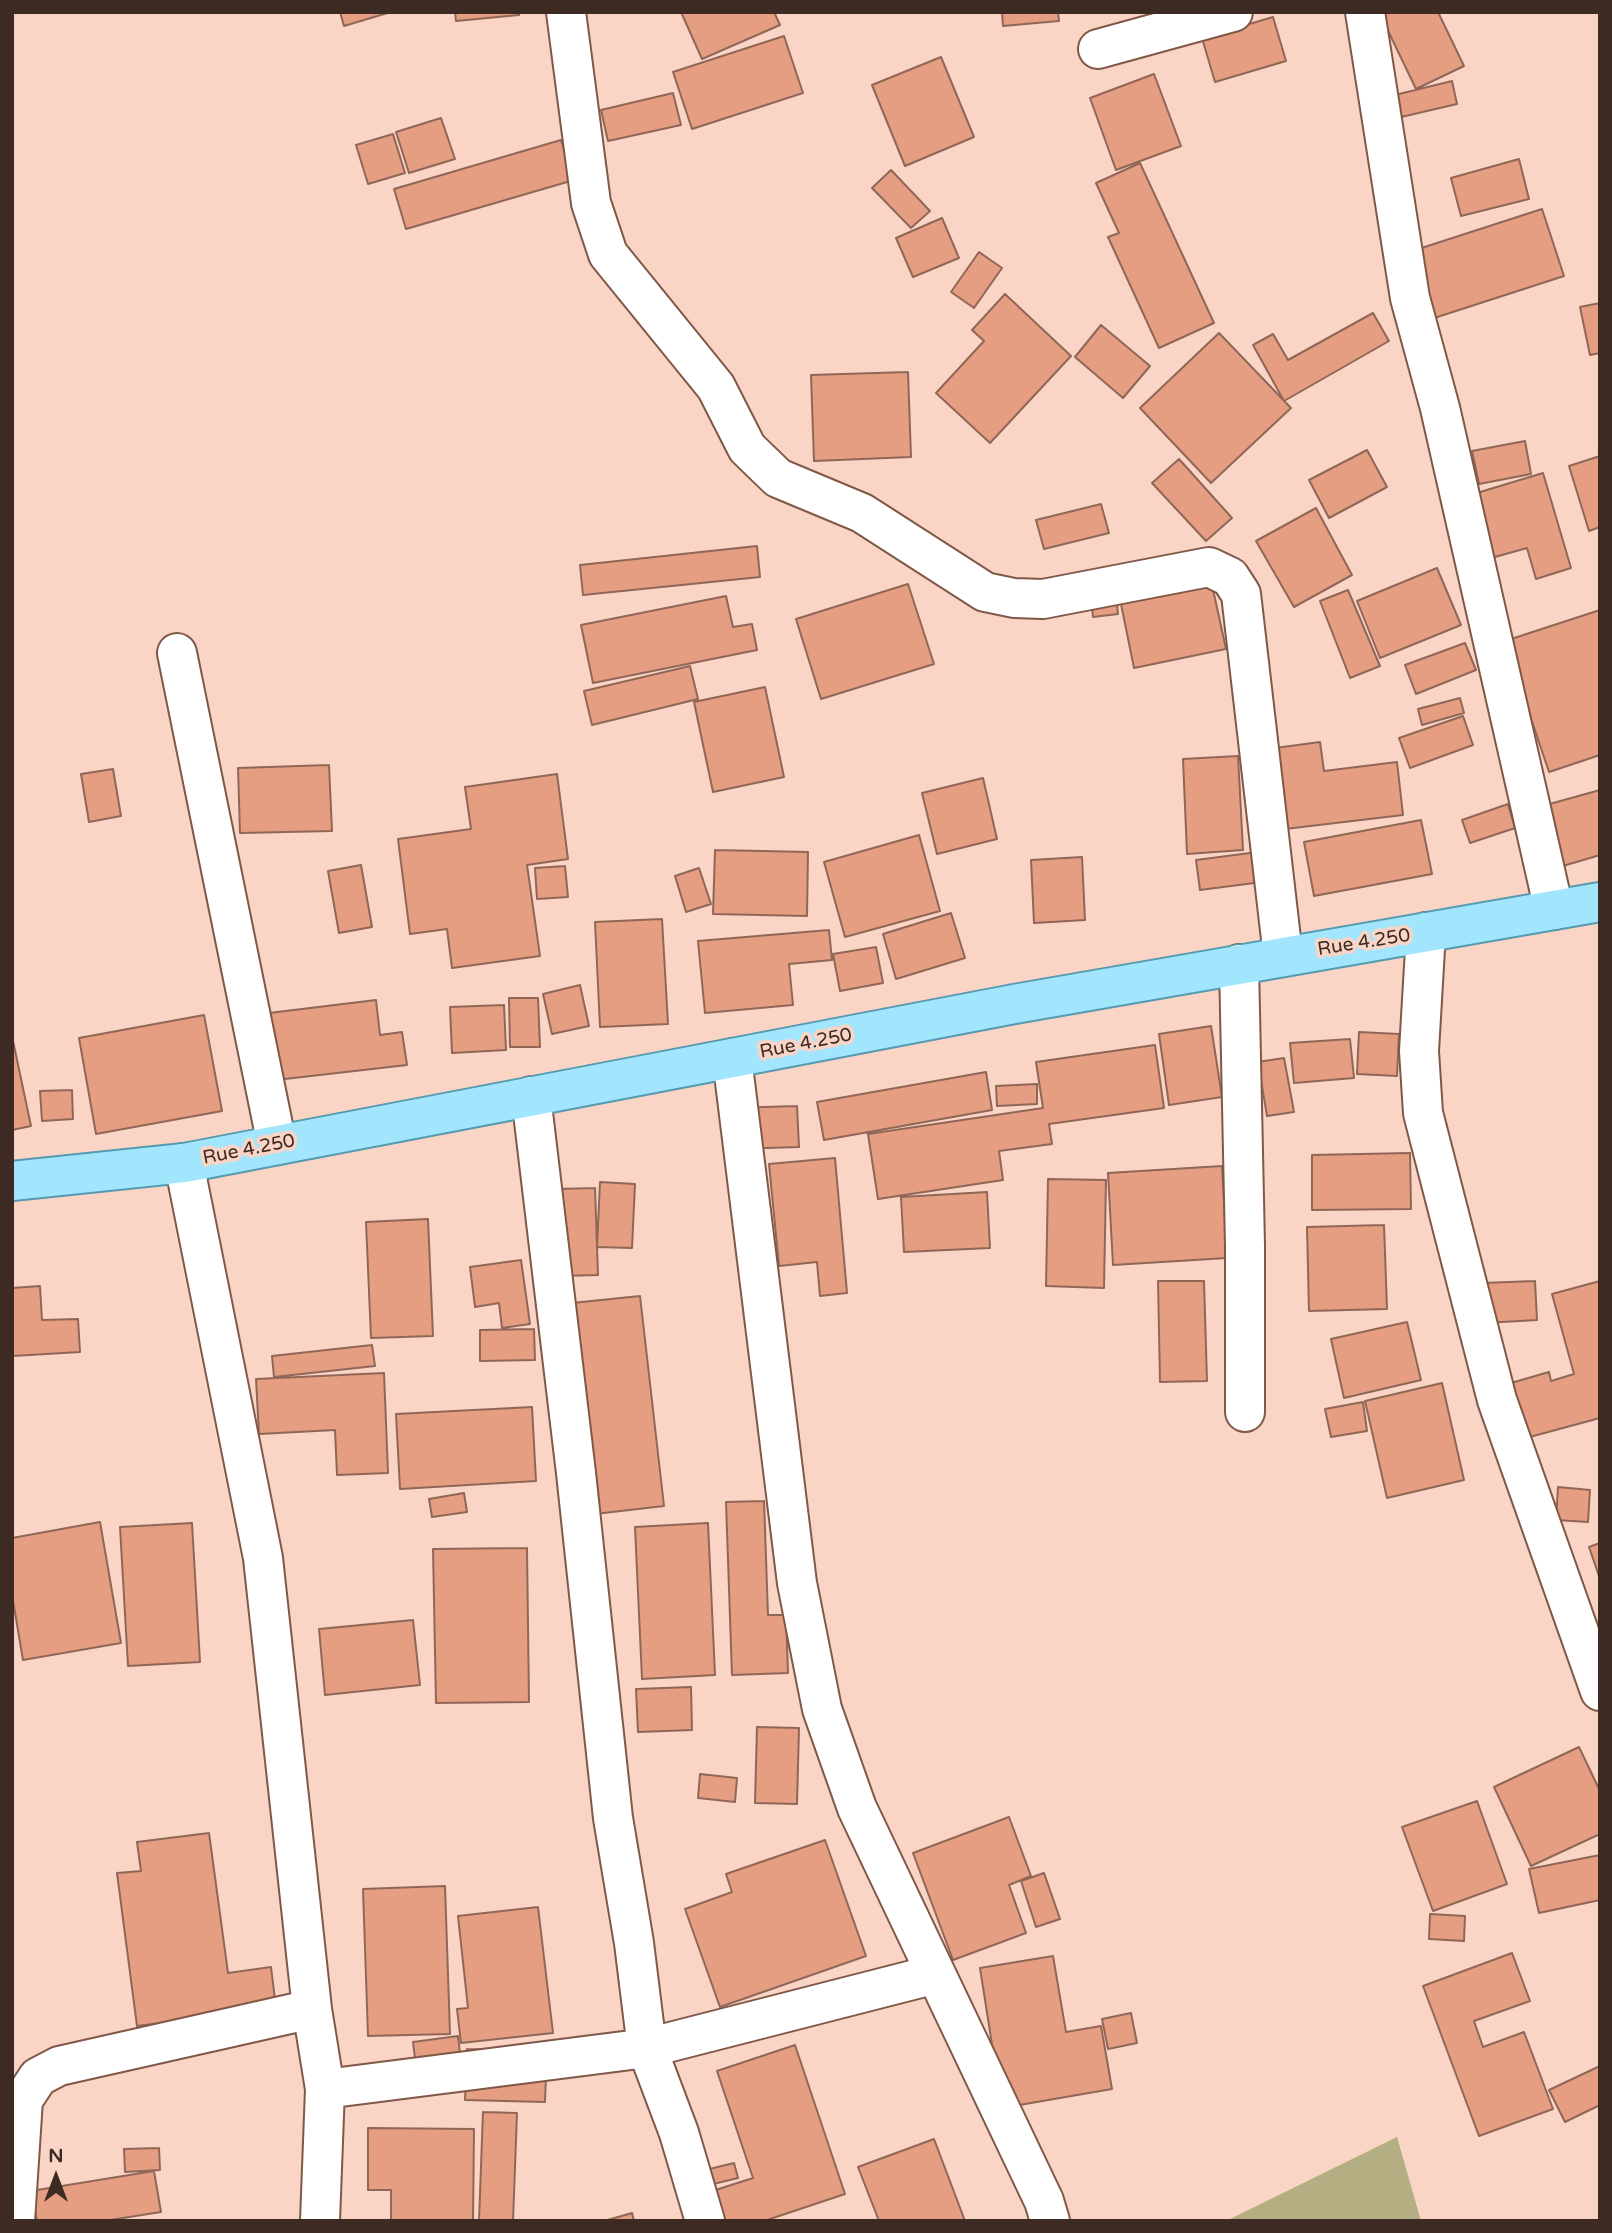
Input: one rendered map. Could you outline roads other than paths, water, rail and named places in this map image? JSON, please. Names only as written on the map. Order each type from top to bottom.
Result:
[{"type":"main road","name":"Rue 4.250","points":[[12,1181],[184,1163],[1238,964],[1600,902]]},
{"type":"street","points":[[566,12],[591,203],[608,254],[716,387],[747,448],[778,478],[862,513],[985,592],[1014,598],[1043,599],[1209,567],[1230,577],[1241,594],[1283,956]]},
{"type":"street","points":[[1098,49],[1233,12]]},
{"type":"street","points":[[1365,12],[1410,298],[1440,408],[1554,910]]},
{"type":"street","points":[[177,653],[277,1145]]},
{"type":"street","points":[[1426,933],[1419,1051],[1423,1113],[1497,1400],[1600,1691]]},
{"type":"street","points":[[1238,964],[1245,1233],[1245,1412]]},
{"type":"street","points":[[732,1058],[797,1583],[822,1709],[857,1808],[1044,2201],[1050,2221]]},
{"type":"street","points":[[531,1096],[576,1473],[612,1818],[634,1943],[647,2048],[679,2133],[705,2221]]},
{"type":"street","points":[[184,1163],[263,1558],[312,2009],[325,2089],[320,2221]]},
{"type":"street","points":[[325,2089],[647,2048],[936,1974]]},
{"type":"street","points":[[15,2221],[23,2100],[38,2077],[60,2066],[312,2009]]}]
